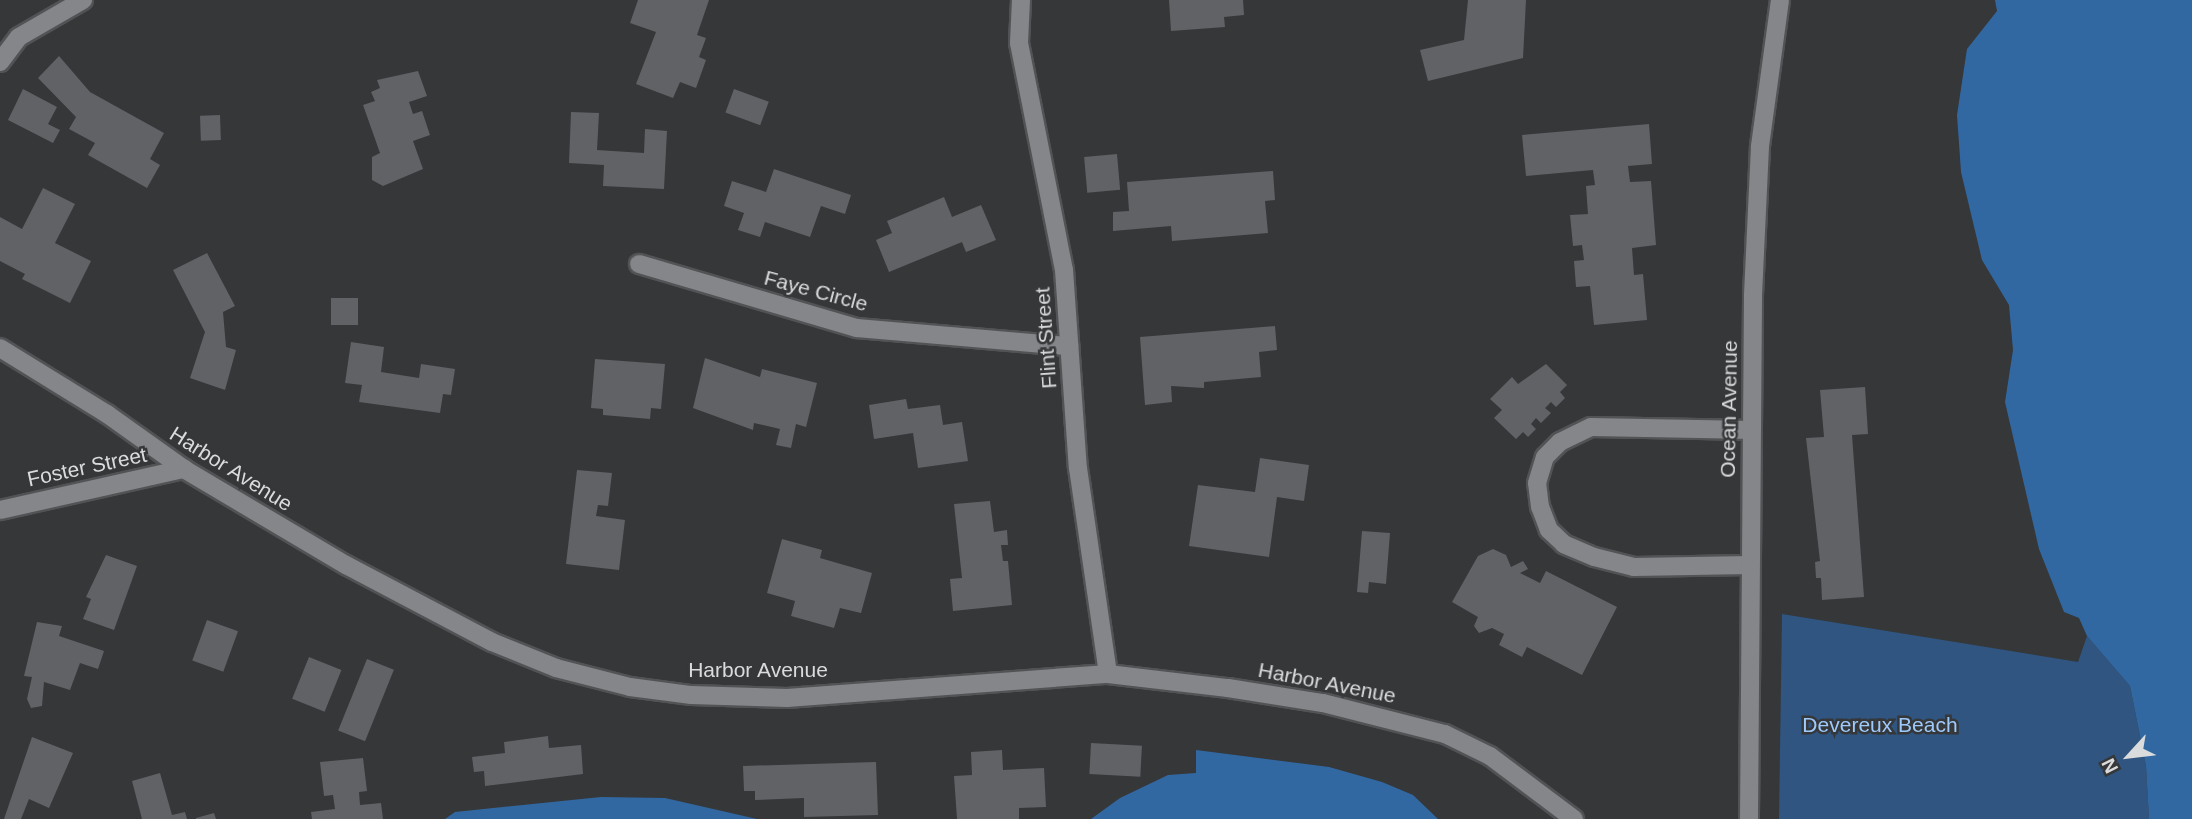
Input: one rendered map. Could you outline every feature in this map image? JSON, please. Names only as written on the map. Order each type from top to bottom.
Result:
[{"type":"main road","points":[[0,62],[19,37],[83,0]]},
{"type":"main road","name":"Flint Street","points":[[1021,0],[1019,43],[1064,270],[1079,468],[1108,674]]},
{"type":"main road","name":"Ocean Avenue","points":[[1749,819],[1752,430],[1760,146],[1780,0]]},
{"type":"main road","name":"Faye Circle","points":[[639,264],[857,328],[1069,346]]},
{"type":"main road","name":"Harbor Avenue","points":[[0,348],[107,414],[184,469],[346,565],[492,642],[556,668],[630,687],[691,695],[788,698],[1108,674],[1323,703],[1445,734],[1490,756],[1573,819]]},
{"type":"main road","points":[[1750,565],[1634,567],[1594,557],[1564,544],[1549,530],[1540,507],[1537,483],[1545,457],[1560,442],[1591,427],[1752,430]]},
{"type":"main road","name":"Foster Street","points":[[0,510],[184,469]]},
{"type":"green space","name":"Devereux Beach","points":[[1782,614],[2078,662],[2087,636],[2130,686],[2146,766],[2149,819],[1779,819]]},
{"type":"shaded area","points":[[1995,0],[2192,0],[2192,819],[2149,819],[2146,766],[2130,686],[2087,636],[2079,618],[2064,612],[2039,549],[2005,402],[2013,350],[2009,305],[1982,260],[1961,172],[1957,115],[1967,49],[1997,11]]},
{"type":"shaded area","points":[[1196,750],[1329,767],[1382,782],[1413,795],[1438,819],[1091,819],[1120,798],[1168,775],[1196,773]]},
{"type":"shaded area","points":[[601,797],[665,798],[757,819],[445,819],[455,812]]},
{"type":"building","points":[[638,0],[709,0],[697,35],[706,38],[699,57],[706,60],[696,88],[680,82],[673,98],[636,84],[656,32],[630,23]]},
{"type":"building","points":[[1169,0],[1243,0],[1244,15],[1224,17],[1225,27],[1171,31]]},
{"type":"building","points":[[1468,0],[1526,0],[1523,58],[1428,81],[1420,50],[1464,40]]},
{"type":"building","points":[[59,56],[90,92],[164,133],[150,159],[160,165],[147,188],[88,155],[95,143],[69,129],[76,117],[38,78]]},
{"type":"building","points":[[418,71],[427,96],[409,102],[413,114],[422,111],[430,135],[413,141],[423,169],[383,186],[372,180],[372,157],[380,153],[363,105],[375,101],[371,92],[380,88],[377,80]]},
{"type":"building","points":[[23,89],[57,107],[48,124],[60,130],[53,143],[8,120]]},
{"type":"building","points":[[734,89],[769,102],[760,125],[725,112]]},
{"type":"building","points":[[571,112],[599,113],[597,150],[644,153],[645,129],[667,131],[664,189],[603,186],[604,165],[569,163]]},
{"type":"building","points":[[220,115],[221,140],[201,141],[200,116]]},
{"type":"building","points":[[1649,124],[1652,164],[1628,166],[1630,182],[1651,181],[1656,245],[1632,248],[1634,275],[1643,274],[1647,320],[1594,325],[1590,286],[1576,287],[1574,261],[1584,260],[1582,245],[1573,246],[1570,215],[1588,214],[1586,186],[1595,185],[1593,170],[1526,176],[1522,135]]},
{"type":"building","points":[[1117,154],[1120,190],[1087,193],[1084,157]]},
{"type":"building","points":[[774,169],[851,195],[845,214],[821,206],[810,237],[765,222],[760,237],[738,230],[744,213],[724,206],[732,181],[766,192]]},
{"type":"building","points":[[1273,171],[1275,200],[1265,201],[1268,233],[1172,241],[1171,226],[1113,231],[1113,212],[1129,211],[1127,182]]},
{"type":"building","points":[[43,188],[75,204],[55,243],[91,261],[70,303],[22,279],[25,274],[0,261],[0,217],[22,229]]},
{"type":"building","points":[[944,197],[952,217],[981,205],[996,240],[966,252],[962,242],[889,272],[876,240],[892,233],[887,221]]},
{"type":"building","points":[[207,253],[235,306],[223,312],[226,347],[236,350],[225,390],[190,378],[205,332],[173,270]]},
{"type":"building","points":[[331,298],[358,298],[358,325],[331,325]]},
{"type":"building","points":[[1275,326],[1277,350],[1259,352],[1261,377],[1204,382],[1204,388],[1171,386],[1172,402],[1145,405],[1140,337]]},
{"type":"building","points":[[351,342],[384,347],[381,372],[419,378],[421,364],[455,369],[451,395],[443,394],[440,413],[359,402],[362,385],[345,383]]},
{"type":"building","points":[[705,358],[760,377],[762,369],[817,383],[806,427],[796,424],[791,448],[776,445],[780,429],[754,423],[753,430],[693,408]]},
{"type":"building","points":[[595,359],[665,364],[661,409],[651,408],[650,419],[603,415],[603,409],[591,408]]},
{"type":"building","points":[[1546,364],[1567,385],[1560,392],[1565,398],[1556,407],[1551,402],[1545,408],[1551,413],[1541,423],[1536,418],[1531,424],[1536,429],[1528,437],[1523,432],[1516,439],[1494,418],[1502,410],[1490,399],[1512,377],[1518,384]]},
{"type":"building","points":[[1865,387],[1868,434],[1852,435],[1864,597],[1822,600],[1821,578],[1816,578],[1815,562],[1820,561],[1806,438],[1824,437],[1820,390]]},
{"type":"building","points":[[906,399],[908,409],[940,405],[943,425],[962,422],[968,461],[918,468],[913,433],[874,439],[869,405]]},
{"type":"building","points":[[1260,458],[1309,465],[1304,501],[1277,497],[1269,557],[1189,546],[1198,485],[1255,492]]},
{"type":"building","points":[[577,470],[612,473],[608,506],[598,505],[596,516],[625,520],[619,570],[566,564]]},
{"type":"building","points":[[990,501],[994,532],[1007,530],[1008,545],[1001,545],[1003,561],[1008,561],[1012,605],[953,611],[950,579],[962,578],[954,504]]},
{"type":"building","points":[[1362,531],[1390,533],[1386,584],[1369,582],[1368,593],[1357,592]]},
{"type":"building","points":[[782,539],[822,550],[820,558],[872,573],[861,613],[840,608],[834,628],[791,616],[795,601],[767,593]]},
{"type":"building","points":[[1493,549],[1506,555],[1511,567],[1523,561],[1528,569],[1520,573],[1540,583],[1546,571],[1617,607],[1582,675],[1527,647],[1522,657],[1499,645],[1504,634],[1492,628],[1479,633],[1474,626],[1478,617],[1452,602],[1478,556]]},
{"type":"building","points":[[106,555],[137,566],[114,630],[83,619],[91,599],[86,597]]},
{"type":"building","points":[[207,620],[238,631],[223,672],[192,660]]},
{"type":"building","points":[[37,622],[62,626],[59,636],[104,651],[98,669],[80,663],[70,690],[44,682],[42,706],[31,708],[27,699],[32,677],[24,676]]},
{"type":"building","points":[[309,657],[341,670],[325,712],[292,699]]},
{"type":"building","points":[[367,659],[394,670],[365,741],[338,730]]},
{"type":"building","points":[[548,736],[549,748],[581,745],[583,774],[485,786],[484,771],[474,772],[472,757],[505,753],[504,742]]},
{"type":"building","points":[[32,737],[73,753],[49,808],[29,799],[21,819],[4,819]]},
{"type":"building","points":[[1091,743],[1142,746],[1140,777],[1089,774]]},
{"type":"building","points":[[1002,750],[1003,770],[1044,768],[1046,807],[1019,808],[1019,819],[957,819],[954,776],[972,775],[971,752]]},
{"type":"building","points":[[363,758],[367,791],[359,792],[360,805],[381,803],[383,819],[312,819],[311,812],[335,809],[333,795],[324,796],[320,762]]},
{"type":"building","points":[[876,762],[878,815],[804,817],[804,798],[755,800],[755,791],[744,791],[743,766]]},
{"type":"building","points":[[160,773],[172,815],[185,812],[187,819],[142,819],[132,781]]},
{"type":"building","points":[[214,813],[216,819],[196,819],[196,818]]}]
